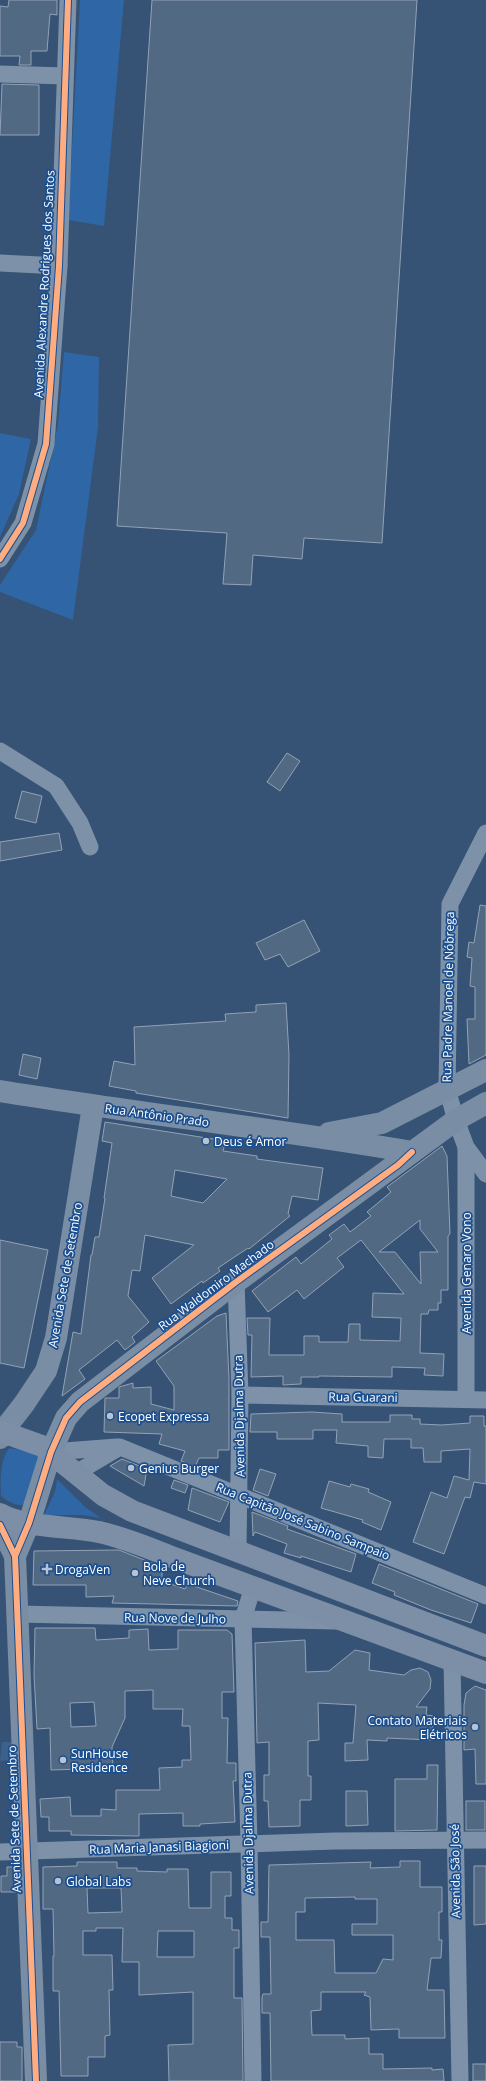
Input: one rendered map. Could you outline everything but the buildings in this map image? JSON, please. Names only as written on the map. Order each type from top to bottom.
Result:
[{"type":"main road","points":[[1,1433],[27,1439],[51,1452],[103,1495],[132,1511],[238,1550],[486,1646]]},
{"type":"main road","points":[[0,1514],[9,1520],[98,1532],[131,1541],[486,1673]]},
{"type":"main road","points":[[253,1587],[259,1579],[267,1573],[273,1570],[285,1568]]},
{"type":"street","name":"Avenida Alexandre Rodrigues dos Santos","points":[[0,559],[22,523],[46,444],[58,266],[68,0]]},
{"type":"street","points":[[0,74],[65,76]]},
{"type":"street","points":[[0,263],[58,266]]},
{"type":"street","points":[[0,751],[56,786],[80,824],[90,847]]},
{"type":"street","name":"Rua Padre Manoel de Nóbrega","points":[[466,1147],[447,1089],[450,904],[486,833]]},
{"type":"street","points":[[314,1136],[382,1123],[486,1070]]},
{"type":"street","name":"Rua Antônio Prado","points":[[0,1091],[93,1106],[314,1136],[412,1152]]},
{"type":"street","name":"Rua Waldomiro Machado","points":[[29,1523],[51,1452],[66,1418],[80,1402],[236,1282],[398,1164],[412,1152],[456,1120],[486,1103]]},
{"type":"street","name":"Avenida Sete de Setembro","points":[[1,1433],[24,1404],[46,1371],[56,1338],[93,1106]]},
{"type":"street","points":[[466,1147],[486,1174]]},
{"type":"street","name":"Avenida Genaro Vono","points":[[466,1147],[466,1399]]},
{"type":"street","name":"Avenida Djalma Dutra","points":[[236,1282],[240,1395],[240,1496],[238,1550]]},
{"type":"street","name":"Rua Guarani","points":[[240,1395],[486,1400]]},
{"type":"street","points":[[76,1473],[120,1447]]},
{"type":"street","name":"Rua Capitão José Sabino Sampaio","points":[[51,1452],[120,1447],[486,1596]]},
{"type":"street","name":"Avenida Sete de Setembro","points":[[29,1523],[15,1556],[8,1614],[26,1852],[36,2081]]},
{"type":"street","name":"Avenida Sete de Setembro","points":[[0,1525],[15,1556]]},
{"type":"street","name":"Avenida Djalma Dutra","points":[[253,1587],[243,1619],[253,2081]]},
{"type":"street","name":"Rua Nove de Julho","points":[[8,1614],[351,1622]]},
{"type":"street","name":"Avenida São José","points":[[452,1661],[454,1840],[460,2081]]},
{"type":"street","name":"Rua Maria Janasi Biagioni","points":[[0,1852],[335,1841],[486,1840]]},
{"type":"shaded area","points":[[80,0],[124,0],[104,226],[68,220]]},
{"type":"shaded area","points":[[64,352],[99,357],[98,427],[73,620],[0,592],[0,585],[36,530],[58,425]]},
{"type":"shaded area","points":[[0,433],[31,439],[19,494],[0,537]]},
{"type":"shaded area","points":[[9,1448],[28,1451],[40,1458],[26,1504],[16,1504],[1,1496],[2,1464]]},
{"type":"shaded area","points":[[57,1479],[85,1507],[101,1518],[83,1515],[44,1515],[55,1492]]},
{"type":"shaded area","points":[[2,1742],[14,1742],[14,1760],[0,1761]]},
{"type":"cycle path","points":[[0,559],[23,523],[46,444],[59,266],[68,0]]},
{"type":"cycle path","points":[[15,1556],[29,1523],[51,1452],[66,1418],[80,1402],[236,1282],[398,1165],[412,1152]]},
{"type":"cycle path","points":[[0,1525],[15,1556],[36,2081]]},
{"type":"place","name":"Deus é Amor","points":[[206,1141]]},
{"type":"place","name":"Ecopet Expressa","points":[[110,1416]]},
{"type":"place","name":"Genius Burger","points":[[131,1468]]},
{"type":"place","name":"DrogaVen","points":[[47,1569]]},
{"type":"place","name":"Bola de Neve Church","points":[[135,1573]]},
{"type":"place","name":"Contato Materiais Elétricos","points":[[475,1727]]},
{"type":"place","name":"SunHouse Residence","points":[[63,1760]]},
{"type":"place","name":"Global Labs","points":[[58,1881]]}]
